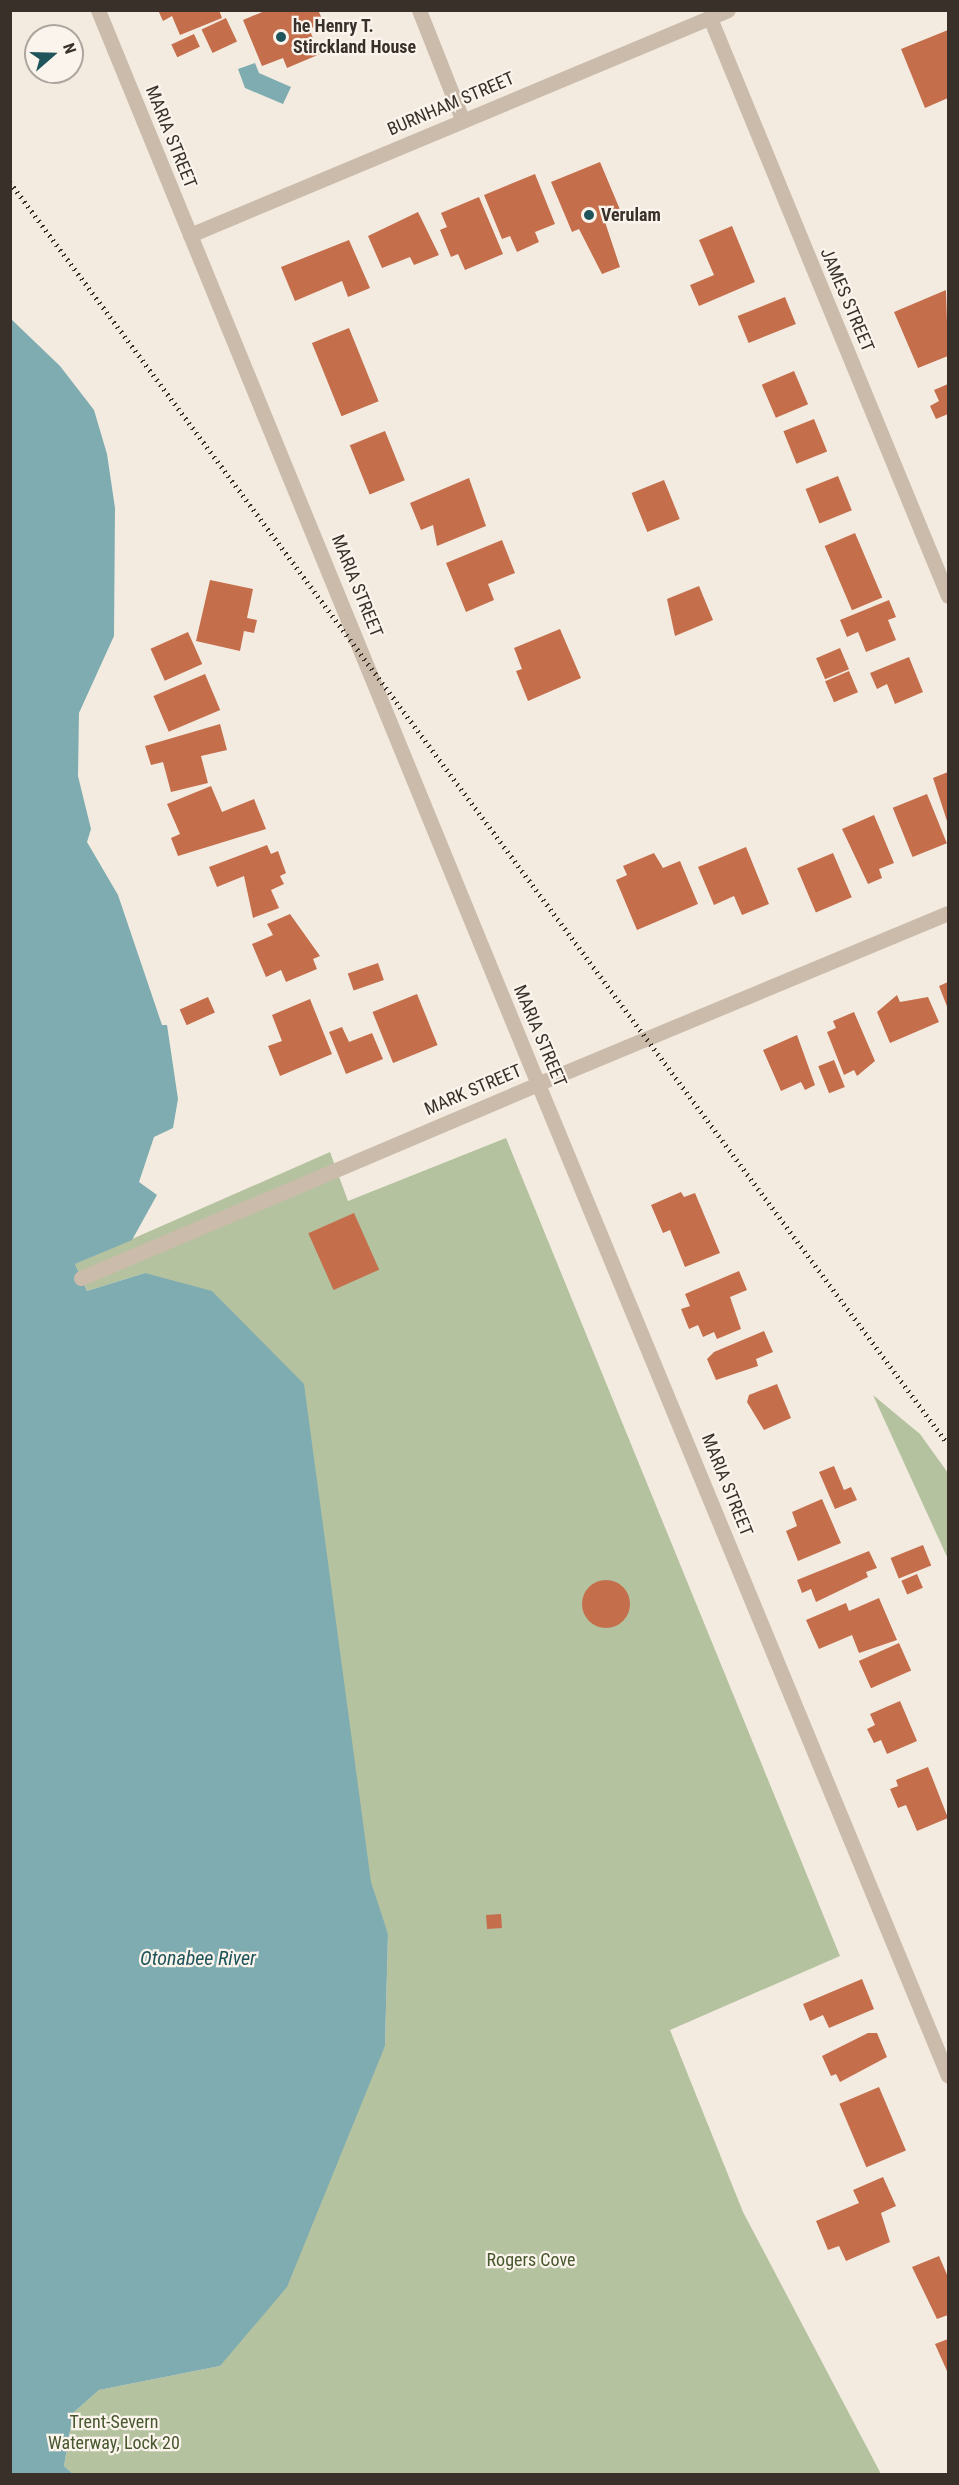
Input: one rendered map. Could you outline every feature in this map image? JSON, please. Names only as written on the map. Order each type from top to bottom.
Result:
[{"type":"street","name":"MARIA STREET","points":[[98,10],[948,2076]]},
{"type":"street","points":[[419,10],[463,121]]},
{"type":"street","name":"BURNHAM STREET","points":[[190,235],[728,10]]},
{"type":"street","name":"JAMES STREET","points":[[710,18],[948,596]]},
{"type":"street","name":"MARK STREET","points":[[81,1278],[948,913]]},
{"type":"green space","name":"Rogers Cove","points":[[506,1138],[840,1956],[670,2030],[743,2212],[881,2474],[73,2474],[64,2466],[73,2413],[99,2390],[220,2366],[385,2046],[388,1934],[145,1273],[87,1291],[75,1264],[330,1152],[348,1201]]},
{"type":"green space","points":[[873,1395],[920,1434],[948,1473],[948,1559]]},
{"type":"water","points":[[255,63],[259,73],[291,87],[283,104],[245,88],[238,69]]},
{"type":"water","name":"Otonabee River","points":[[10,318],[60,366],[94,410],[107,454],[115,508],[114,636],[79,713],[78,776],[91,829],[87,842],[118,895],[162,1025],[167,1025],[178,1099],[173,1128],[154,1137],[139,1182],[157,1195],[132,1240],[75,1264],[87,1291],[145,1273],[212,1291],[304,1384],[371,1882],[388,1934],[385,2046],[287,2287],[220,2366],[99,2390],[73,2413],[64,2466],[73,2474],[10,2474]]},
{"type":"building","points":[[158,10],[219,10],[222,18],[180,35],[172,16],[163,21]]},
{"type":"building","name":"he Henry T. Stirckland House","points":[[267,10],[318,10],[324,23],[309,29],[320,54],[287,68],[283,58],[262,66],[243,20]]},
{"type":"building","points":[[226,18],[237,42],[213,53],[202,29]]},
{"type":"building","points":[[948,30],[948,98],[925,108],[901,49]]},
{"type":"building","points":[[194,34],[200,47],[177,57],[171,45]]},
{"type":"building","name":"Verulam","points":[[600,162],[621,212],[604,219],[620,267],[602,274],[579,229],[572,232],[551,182]]},
{"type":"building","points":[[535,174],[555,224],[535,232],[539,242],[517,252],[510,236],[502,239],[484,195]]},
{"type":"building","points":[[479,197],[503,254],[465,270],[458,254],[451,257],[440,230],[447,227],[441,213]]},
{"type":"building","points":[[418,212],[439,255],[414,265],[410,257],[382,268],[368,236]]},
{"type":"building","points":[[732,226],[755,282],[699,306],[690,285],[714,275],[699,240]]},
{"type":"building","points":[[349,240],[370,288],[348,297],[342,281],[295,301],[281,267]]},
{"type":"building","points":[[946,290],[948,356],[918,368],[894,312]]},
{"type":"building","points":[[785,297],[796,324],[749,343],[738,316]]},
{"type":"building","points":[[349,328],[379,401],[342,416],[312,343]]},
{"type":"building","points":[[794,371],[808,404],[776,418],[762,385]]},
{"type":"building","points":[[948,384],[948,414],[936,419],[930,406],[939,401],[934,390]]},
{"type":"building","points":[[814,419],[827,451],[797,464],[783,431]]},
{"type":"building","points":[[385,431],[405,480],[370,494],[350,445]]},
{"type":"building","points":[[838,476],[852,510],[819,523],[806,489]]},
{"type":"building","points":[[469,478],[486,526],[437,546],[433,525],[421,530],[410,503]]},
{"type":"building","points":[[664,480],[680,519],[647,532],[632,493]]},
{"type":"building","points":[[855,533],[882,597],[852,610],[825,546]]},
{"type":"building","points":[[502,540],[515,573],[488,584],[494,600],[466,612],[446,563]]},
{"type":"building","points":[[210,580],[253,589],[247,618],[257,620],[254,633],[244,631],[240,651],[196,641]]},
{"type":"building","points":[[699,586],[713,620],[675,636],[667,599]]},
{"type":"building","points":[[889,600],[896,617],[888,620],[896,640],[866,652],[858,632],[847,637],[840,620]]},
{"type":"building","points":[[560,629],[581,678],[528,701],[516,671],[522,669],[514,648]]},
{"type":"building","points":[[188,632],[202,664],[165,681],[151,649]]},
{"type":"building","points":[[840,648],[849,669],[825,679],[816,658]]},
{"type":"building","points":[[909,657],[923,692],[895,704],[887,684],[877,689],[870,673]]},
{"type":"building","points":[[849,671],[858,692],[834,702],[825,681]]},
{"type":"building","points":[[205,674],[220,710],[169,732],[153,696]]},
{"type":"building","points":[[220,724],[227,750],[201,756],[208,783],[171,792],[163,762],[151,765],[145,746]]},
{"type":"building","points":[[948,772],[948,824],[933,778]]},
{"type":"building","points":[[211,786],[222,812],[254,799],[266,829],[178,856],[171,838],[180,834],[167,804]]},
{"type":"building","points":[[927,794],[947,843],[913,857],[893,808]]},
{"type":"building","points":[[874,815],[894,863],[879,869],[882,878],[868,884],[842,829]]},
{"type":"building","points":[[267,845],[271,854],[278,851],[286,873],[280,876],[284,884],[271,890],[279,908],[253,918],[244,876],[217,887],[209,867]]},
{"type":"building","points":[[746,847],[769,904],[742,915],[734,896],[714,905],[698,867]]},
{"type":"building","points":[[654,853],[663,868],[680,861],[698,904],[637,930],[616,880],[627,875],[623,866]]},
{"type":"building","points":[[833,853],[852,897],[816,912],[797,868]]},
{"type":"building","points":[[290,914],[320,956],[313,959],[317,969],[286,982],[281,970],[266,977],[252,944],[273,935],[267,924]]},
{"type":"building","points":[[378,963],[384,980],[354,990],[348,973]]},
{"type":"building","points":[[948,982],[948,1009],[939,986]]},
{"type":"building","points":[[417,994],[438,1045],[393,1063],[372,1012]]},
{"type":"building","points":[[897,995],[900,1002],[928,997],[939,1022],[890,1043],[877,1012]]},
{"type":"building","points":[[208,997],[215,1013],[187,1025],[180,1010]]},
{"type":"building","points":[[310,999],[332,1054],[280,1076],[268,1046],[282,1041],[272,1015]]},
{"type":"building","points":[[854,1012],[875,1061],[857,1076],[854,1070],[844,1075],[827,1032],[836,1028],[833,1021]]},
{"type":"building","points":[[342,1027],[349,1042],[372,1033],[383,1059],[346,1074],[329,1032]]},
{"type":"building","points":[[797,1035],[815,1085],[805,1090],[801,1082],[781,1091],[763,1050]]},
{"type":"building","points":[[834,1060],[845,1087],[829,1093],[818,1066]]},
{"type":"building","points":[[681,1192],[684,1197],[695,1193],[720,1253],[685,1267],[670,1230],[663,1233],[651,1205]]},
{"type":"building","points":[[354,1213],[379,1270],[334,1290],[308,1233]]},
{"type":"building","points":[[739,1271],[747,1290],[730,1297],[741,1329],[717,1339],[714,1332],[703,1337],[698,1325],[689,1329],[681,1309],[690,1306],[685,1294]]},
{"type":"building","points":[[764,1331],[773,1352],[756,1359],[758,1366],[716,1380],[707,1359],[714,1352]]},
{"type":"building","points":[[777,1384],[791,1418],[764,1430],[747,1402],[749,1395]]},
{"type":"building","points":[[834,1466],[844,1490],[851,1487],[857,1500],[835,1509],[819,1472]]},
{"type":"building","points":[[822,1499],[841,1543],[798,1561],[786,1531],[797,1526],[792,1512]]},
{"type":"building","points":[[923,1545],[931,1565],[899,1579],[891,1558]]},
{"type":"building","points":[[869,1551],[877,1568],[866,1572],[868,1577],[816,1602],[811,1589],[802,1593],[797,1580]]},
{"type":"building","points":[[917,1574],[923,1588],[907,1594],[901,1581]]},
{"type":"building","points":[[601,1580],[611,1580],[623,1587],[630,1599],[630,1609],[623,1621],[611,1628],[601,1628],[586,1617],[582,1609],[582,1599],[593,1584]]},
{"type":"building","points":[[879,1598],[897,1640],[859,1653],[852,1635],[819,1649],[806,1620],[846,1603],[849,1611]]},
{"type":"building","points":[[899,1643],[911,1670],[871,1688],[859,1661]]},
{"type":"building","points":[[900,1701],[917,1741],[887,1754],[881,1740],[874,1743],[867,1729],[875,1725],[870,1714]]},
{"type":"building","points":[[928,1767],[948,1818],[917,1831],[906,1805],[898,1808],[890,1789],[898,1786],[896,1780]]},
{"type":"building","points":[[501,1914],[502,1928],[487,1929],[486,1915]]},
{"type":"building","points":[[862,1979],[874,2009],[829,2028],[823,2015],[810,2021],[803,2004]]},
{"type":"building","points":[[868,2033],[877,2033],[887,2057],[840,2082],[836,2074],[831,2076],[822,2056]]},
{"type":"building","points":[[879,2087],[906,2151],[866,2167],[839,2104]]},
{"type":"building","points":[[883,2177],[896,2206],[881,2213],[890,2242],[846,2261],[839,2246],[828,2250],[816,2221],[859,2203],[853,2190]]},
{"type":"building","points":[[939,2256],[948,2277],[948,2315],[937,2319],[912,2267]]},
{"type":"building","points":[[948,2339],[948,2370],[947,2371],[935,2344]]},
{"type":"railway","points":[[10,182],[948,1444]]},
{"type":"place","name":"he Henry T. Stirckland House","points":[[281,37]]},
{"type":"place","name":"Verulam","points":[[589,215]]},
{"type":"park label","name":"Trent-Severn Waterway, Lock 20","points":[[114,2433]]}]
